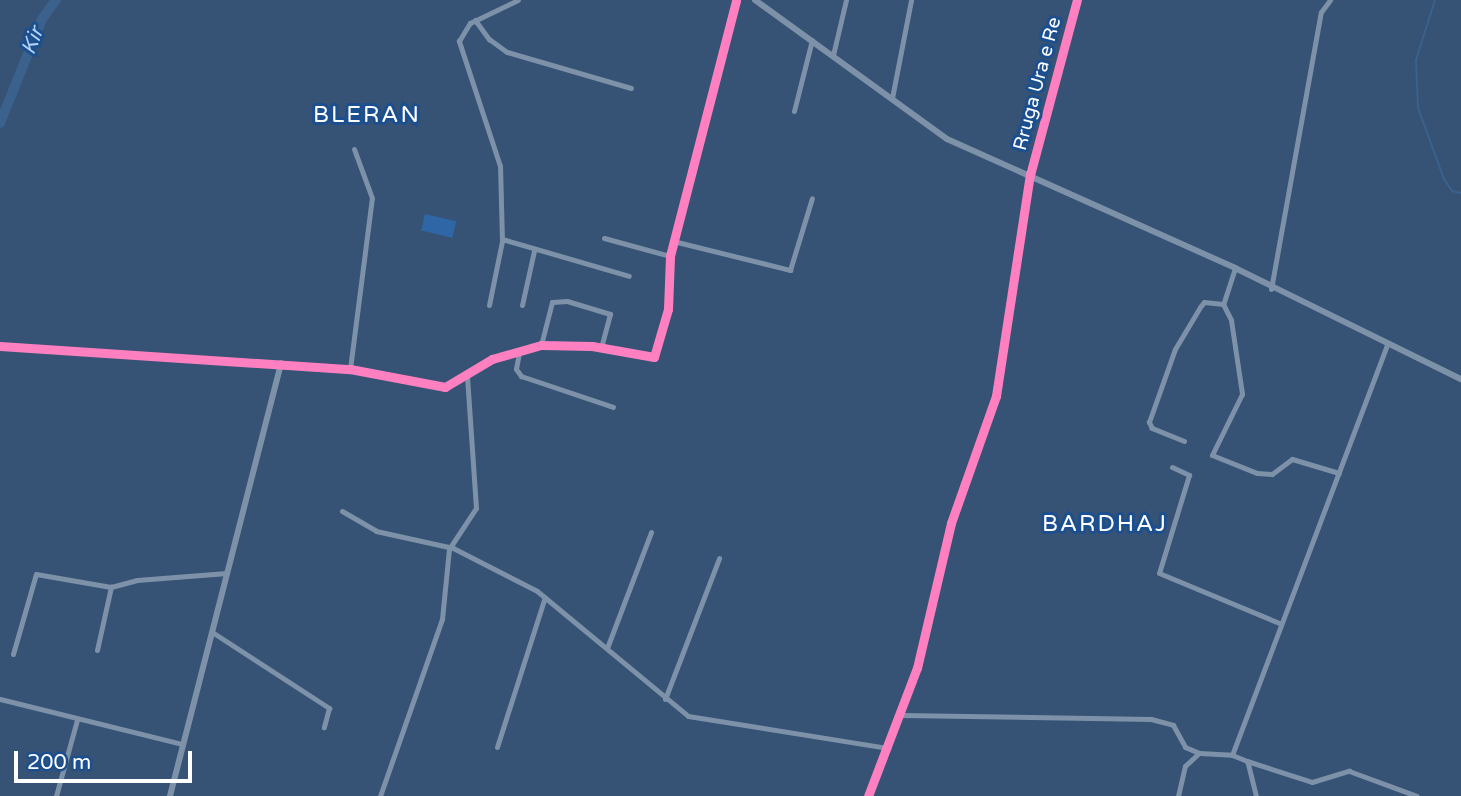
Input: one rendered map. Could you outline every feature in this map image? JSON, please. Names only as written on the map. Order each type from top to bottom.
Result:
[{"type":"street","points":[[489,305],[502,239],[500,166],[459,41],[461,32],[475,20],[518,0]]},
{"type":"street","points":[[0,346],[350,369],[438,387],[467,376],[492,359],[541,345],[601,348],[655,356],[668,309],[673,242],[736,0]]},
{"type":"street","points":[[755,0],[947,139],[1235,268],[1271,289],[1461,379]]},
{"type":"street","points":[[833,55],[844,0]]},
{"type":"street","points":[[892,98],[911,0]]},
{"type":"street","name":"Rruga Ura e Re","points":[[1030,175],[1077,0]]},
{"type":"street","points":[[1271,289],[1319,22],[1331,0]]},
{"type":"street","points":[[475,20],[506,52],[631,88]]},
{"type":"street","points":[[794,111],[812,40]]},
{"type":"street","points":[[350,369],[372,198],[354,149]]},
{"type":"street","points":[[868,796],[917,668],[951,523],[996,396],[1030,175]]},
{"type":"street","points":[[673,242],[790,270],[812,198]]},
{"type":"street","points":[[604,238],[670,256]]},
{"type":"street","points":[[502,239],[534,251],[556,252],[629,276]]},
{"type":"street","points":[[522,304],[534,251]]},
{"type":"street","points":[[1235,268],[1223,304],[1231,320],[1242,394],[1212,455],[1257,473],[1272,474],[1292,459],[1339,473]]},
{"type":"street","points":[[541,345],[552,302],[567,301],[610,314],[601,348]]},
{"type":"street","points":[[1184,441],[1152,428],[1149,422],[1175,349],[1200,307],[1204,302],[1223,304]]},
{"type":"street","points":[[1232,755],[1279,623],[1387,345]]},
{"type":"street","points":[[519,352],[516,369],[521,376],[613,407]]},
{"type":"street","points":[[170,796],[281,363]]},
{"type":"street","points":[[380,796],[442,620],[449,549],[476,508],[478,496],[467,376]]},
{"type":"street","points":[[1172,467],[1189,478],[1159,573],[1279,623]]},
{"type":"street","points":[[342,511],[376,531],[405,534],[474,557],[545,597],[664,699],[698,719],[888,748]]},
{"type":"street","points":[[607,648],[651,532]]},
{"type":"street","points":[[664,699],[719,558]]},
{"type":"street","points":[[13,654],[36,574],[111,587],[137,580],[227,573]]},
{"type":"street","points":[[97,650],[111,587]]},
{"type":"street","points":[[497,747],[545,597]]},
{"type":"street","points":[[212,632],[329,708],[324,727]]},
{"type":"street","points":[[0,699],[183,744]]},
{"type":"street","points":[[901,715],[1151,719],[1173,724],[1185,747],[1199,753],[1232,755],[1312,782],[1349,771],[1417,796]]},
{"type":"street","points":[[56,796],[78,720]]},
{"type":"street","points":[[1178,796],[1185,766],[1199,753]]},
{"type":"street","points":[[1247,761],[1255,796]]},
{"type":"shaded area","points":[[425,214],[456,221],[452,238],[421,231]]},
{"type":"waterway","name":"Kir","points":[[0,123],[42,19],[56,0]]},
{"type":"waterway","points":[[1435,0],[1416,60],[1418,108],[1444,179],[1452,191],[1461,193]]},
{"type":"cycle path","points":[[0,346],[350,369],[445,387],[492,359],[541,345],[592,346],[654,357],[668,309],[670,256],[736,0]]},
{"type":"cycle path","points":[[868,796],[917,668],[951,523],[996,396],[1030,175],[1077,0]]},
{"type":"district","name":"BLERAN","points":[[367,115]]},
{"type":"district","name":"BARDHAJ","points":[[1105,524]]}]
